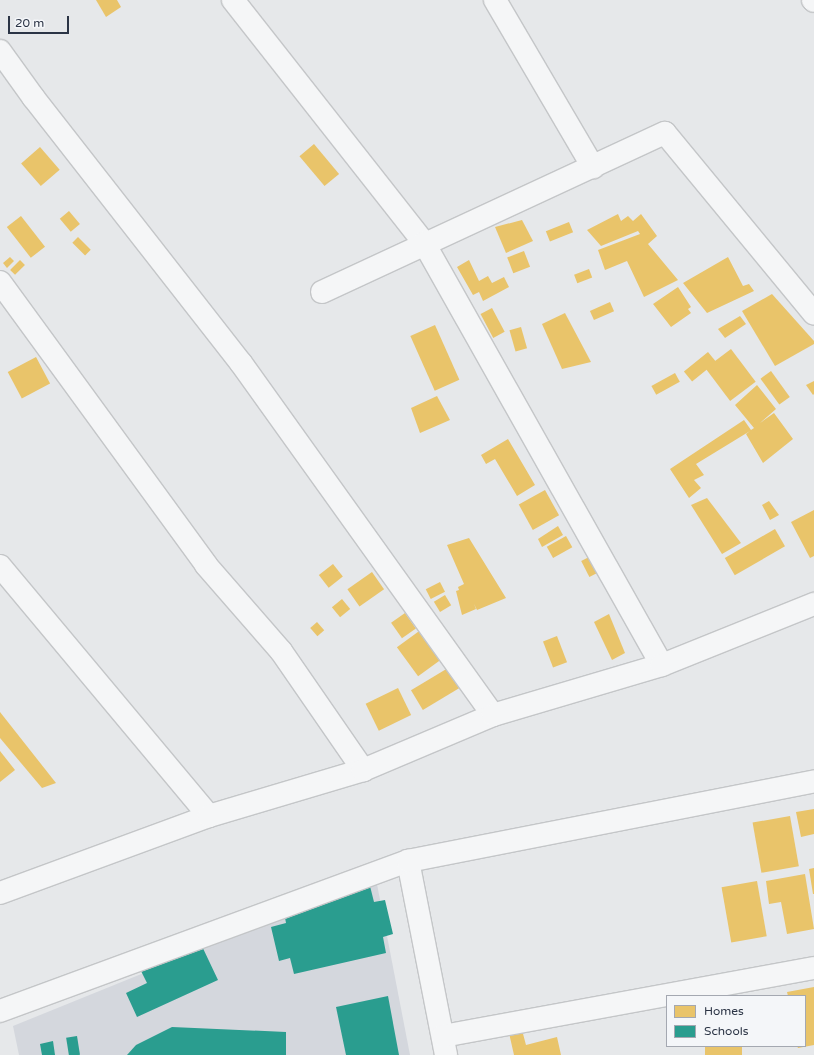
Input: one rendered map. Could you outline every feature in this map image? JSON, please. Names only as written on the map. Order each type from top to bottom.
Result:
[{"type":"street","points":[[233,0],[424,243],[662,665]]},
{"type":"street","points":[[495,0],[593,167]]},
{"type":"street","points":[[0,51],[38,104],[241,363],[493,715]]},
{"type":"street","points":[[322,292],[424,243],[665,134],[814,314]]},
{"type":"street","points":[[0,282],[206,565],[281,651],[363,770]]},
{"type":"street","points":[[0,566],[209,816]]},
{"type":"street","points":[[0,893],[209,816],[363,770],[493,715],[662,665],[814,604]]},
{"type":"street","points":[[0,1010],[408,861],[814,780]]},
{"type":"street","points":[[408,861],[444,1046],[666,999]]},
{"type":"street","points":[[686,995],[814,968]]},
{"type":"shaded area","points":[[376,879],[410,1055],[19,1055],[13,1026]]},
{"type":"building: Homes","points":[[96,0],[117,0],[121,7],[106,17]]},
{"type":"building: Homes","points":[[314,144],[339,174],[325,186],[299,156]]},
{"type":"building: Homes","points":[[40,147],[60,170],[41,186],[21,163]]},
{"type":"building: Homes","points":[[69,211],[80,224],[71,232],[60,219]]},
{"type":"building: Homes","points":[[618,214],[621,221],[628,216],[633,221],[641,214],[657,236],[648,244],[678,280],[644,297],[627,261],[605,270],[598,250],[640,234],[638,231],[601,246],[587,230]]},
{"type":"building: Homes","points":[[21,216],[45,247],[31,258],[7,227]]},
{"type":"building: Homes","points":[[522,220],[533,241],[506,253],[495,227]]},
{"type":"building: Homes","points":[[569,222],[573,232],[550,242],[546,231]]},
{"type":"building: Homes","points":[[78,237],[91,250],[85,255],[72,243]]},
{"type":"building: Homes","points":[[524,251],[530,267],[513,273],[507,257]]},
{"type":"building: Homes","points":[[10,257],[14,261],[7,268],[3,263]]},
{"type":"building: Homes","points":[[728,257],[743,286],[749,284],[754,291],[707,313],[683,283]]},
{"type":"building: Homes","points":[[20,260],[25,265],[15,275],[10,270]]},
{"type":"building: Homes","points":[[469,260],[479,281],[488,276],[492,283],[504,277],[509,287],[483,301],[479,292],[473,295],[457,267]]},
{"type":"building: Homes","points":[[589,269],[592,277],[577,283],[574,275]]},
{"type":"building: Homes","points":[[678,287],[691,307],[688,309],[691,313],[671,327],[653,304]]},
{"type":"building: Homes","points":[[772,294],[814,341],[814,344],[775,366],[742,311]]},
{"type":"building: Homes","points":[[610,302],[614,311],[594,320],[590,311]]},
{"type":"building: Homes","points":[[492,308],[505,332],[493,338],[481,314]]},
{"type":"building: Homes","points":[[565,313],[591,362],[562,369],[542,324]]},
{"type":"building: Homes","points":[[740,316],[746,324],[725,338],[718,329]]},
{"type":"building: Homes","points":[[435,325],[459,380],[435,391],[410,336]]},
{"type":"building: Homes","points":[[521,327],[527,348],[516,351],[509,330]]},
{"type":"building: Homes","points":[[731,349],[756,382],[730,401],[705,368]]},
{"type":"building: Homes","points":[[708,352],[716,362],[692,382],[684,372]]},
{"type":"building: Homes","points":[[36,357],[50,383],[22,399],[8,372]]},
{"type":"building: Homes","points":[[771,371],[790,397],[779,405],[760,379]]},
{"type":"building: Homes","points":[[675,373],[680,382],[656,395],[651,386]]},
{"type":"building: Homes","points":[[814,381],[814,394],[813,395],[806,385]]},
{"type":"building: Homes","points":[[757,385],[776,409],[760,423],[774,413],[793,439],[763,463],[746,434],[750,431],[696,464],[704,475],[694,480],[701,488],[689,498],[670,469],[744,420],[751,430],[754,428],[735,405]]},
{"type":"building: Homes","points":[[437,396],[450,420],[420,433],[411,408]]},
{"type":"building: Homes","points":[[508,439],[535,485],[517,496],[495,459],[486,464],[481,455]]},
{"type":"building: Homes","points":[[545,490],[559,515],[533,530],[519,505]]},
{"type":"building: Homes","points":[[707,498],[741,543],[722,554],[691,505]]},
{"type":"building: Homes","points":[[769,501],[779,515],[770,520],[762,505]]},
{"type":"building: Homes","points":[[814,510],[814,556],[810,558],[791,522]]},
{"type":"building: Homes","points":[[558,526],[563,535],[542,547],[538,539]]},
{"type":"building: Homes","points":[[775,529],[785,546],[735,575],[725,558]]},
{"type":"building: Homes","points":[[566,536],[572,547],[553,558],[547,547]]},
{"type":"building: Homes","points":[[469,538],[506,598],[477,610],[474,604],[476,609],[462,615],[456,591],[459,590],[458,587],[464,584],[447,545]]},
{"type":"building: Homes","points":[[591,556],[599,572],[589,577],[581,561]]},
{"type":"building: Homes","points":[[333,564],[343,577],[329,588],[319,575]]},
{"type":"building: Homes","points":[[372,572],[384,589],[359,606],[347,589]]},
{"type":"building: Homes","points":[[440,582],[445,592],[431,599],[426,589]]},
{"type":"building: Homes","points":[[445,595],[451,605],[440,612],[434,602]]},
{"type":"building: Homes","points":[[342,599],[350,609],[340,617],[332,607]]},
{"type":"building: Homes","points":[[405,613],[416,629],[402,638],[391,623]]},
{"type":"building: Homes","points":[[609,614],[625,653],[612,660],[594,622]]},
{"type":"building: Homes","points":[[317,622],[324,630],[317,636],[310,628]]},
{"type":"building: Homes","points":[[422,629],[443,658],[418,676],[397,647]]},
{"type":"building: Homes","points":[[557,636],[567,662],[553,668],[543,641]]},
{"type":"building: Homes","points":[[453,665],[465,685],[423,710],[411,690]]},
{"type":"building: Homes","points":[[398,688],[411,715],[379,731],[366,704]]},
{"type":"building: Homes","points":[[0,712],[56,783],[42,788],[0,738]]},
{"type":"building: Homes","points":[[0,751],[15,770],[0,782]]},
{"type":"building: Homes","points":[[814,809],[814,834],[801,837],[796,812]]},
{"type":"building: Homes","points":[[790,816],[799,866],[761,873],[753,823]]},
{"type":"building: Homes","points":[[814,868],[814,894],[813,894],[809,869]]},
{"type":"building: Homes","points":[[805,874],[814,929],[787,934],[781,902],[769,904],[766,881]]},
{"type":"building: Homes","points":[[757,881],[767,936],[731,942],[722,887]]},
{"type":"building: Homes","points":[[814,987],[814,1045],[806,1046],[806,995],[788,995],[787,992]]},
{"type":"building: Homes","points":[[522,1030],[526,1045],[557,1037],[561,1055],[514,1055],[509,1033]]},
{"type":"building: Homes","points":[[705,1047],[742,1047],[742,1055],[705,1055]]},
{"type":"building: Schools","points":[[370,886],[374,902],[385,900],[393,934],[383,937],[386,953],[294,974],[290,958],[279,961],[271,927],[286,923],[283,907]]},
{"type":"building: Schools","points":[[200,942],[218,980],[137,1017],[126,993],[147,983],[137,963]]},
{"type":"building: Schools","points":[[388,996],[399,1055],[346,1055],[336,1007]]},
{"type":"building: Schools","points":[[172,1027],[286,1032],[286,1055],[127,1055],[136,1045]]},
{"type":"building: Schools","points":[[77,1036],[80,1055],[69,1055],[66,1038]]},
{"type":"building: Schools","points":[[53,1041],[55,1055],[42,1055],[40,1044]]}]
